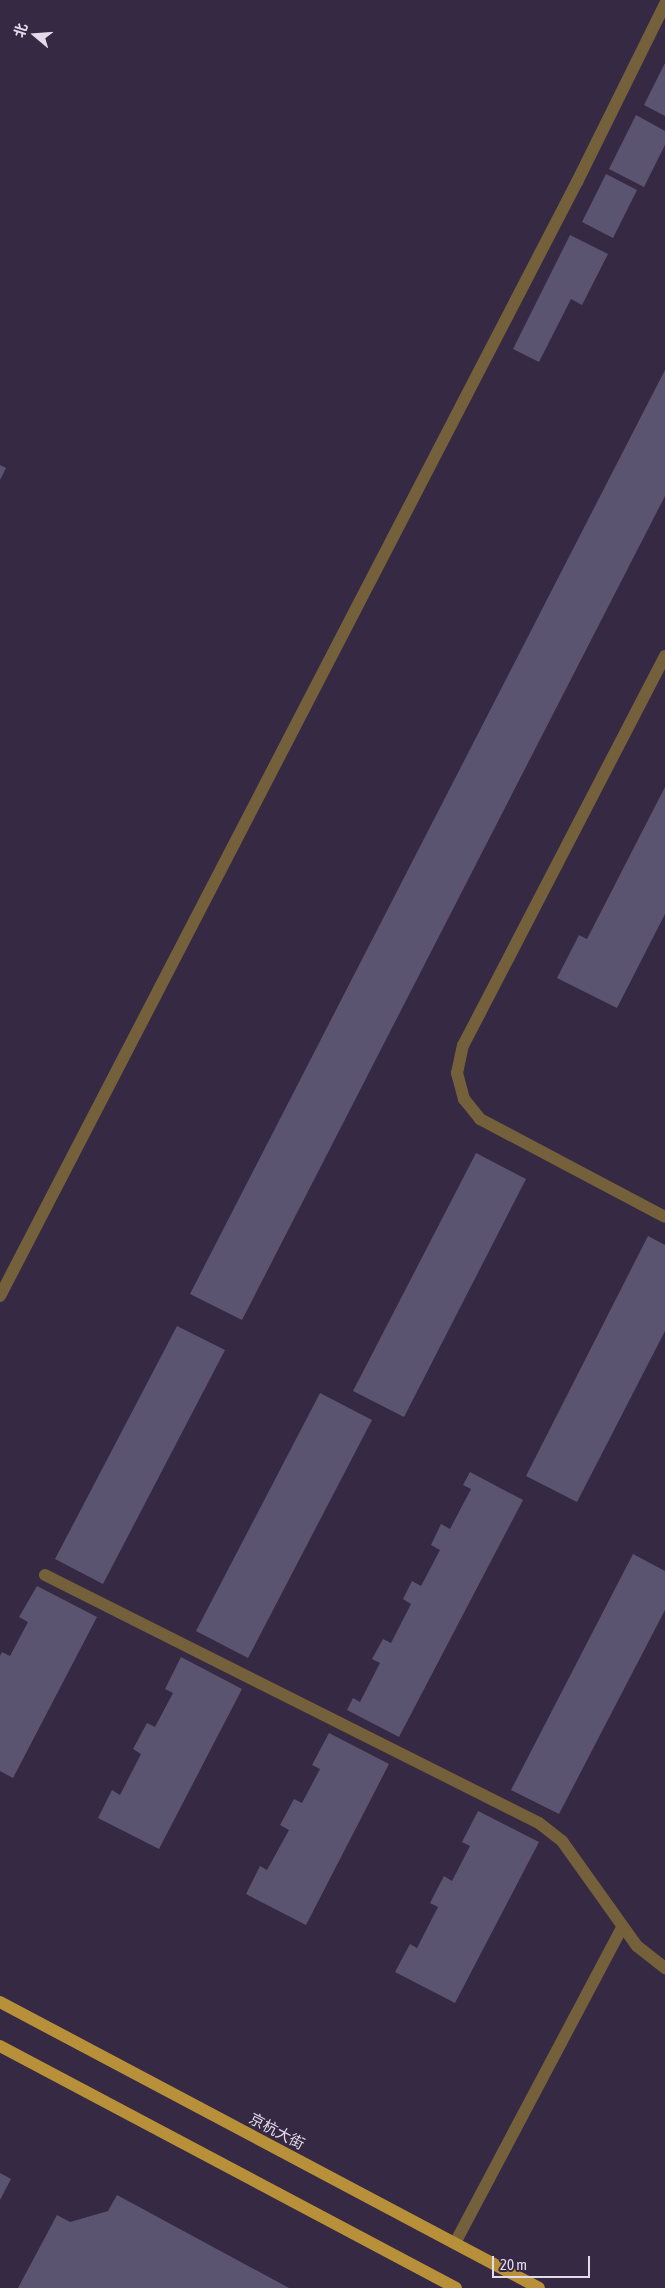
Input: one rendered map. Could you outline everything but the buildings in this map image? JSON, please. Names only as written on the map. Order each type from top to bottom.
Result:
[{"type":"main road","name":"京杭大街","points":[[0,2002],[539,2288]]},
{"type":"main road","points":[[0,2046],[442,2285],[456,2288]]},
{"type":"street","points":[[0,1296],[572,191],[665,4]]},
{"type":"street","points":[[665,656],[463,1045],[457,1073],[464,1099],[480,1119],[665,1216]]},
{"type":"street","points":[[45,1575],[539,1823],[562,1841],[622,1928],[637,1946],[665,1968]]},
{"type":"street","points":[[455,2243],[622,1928]]}]
